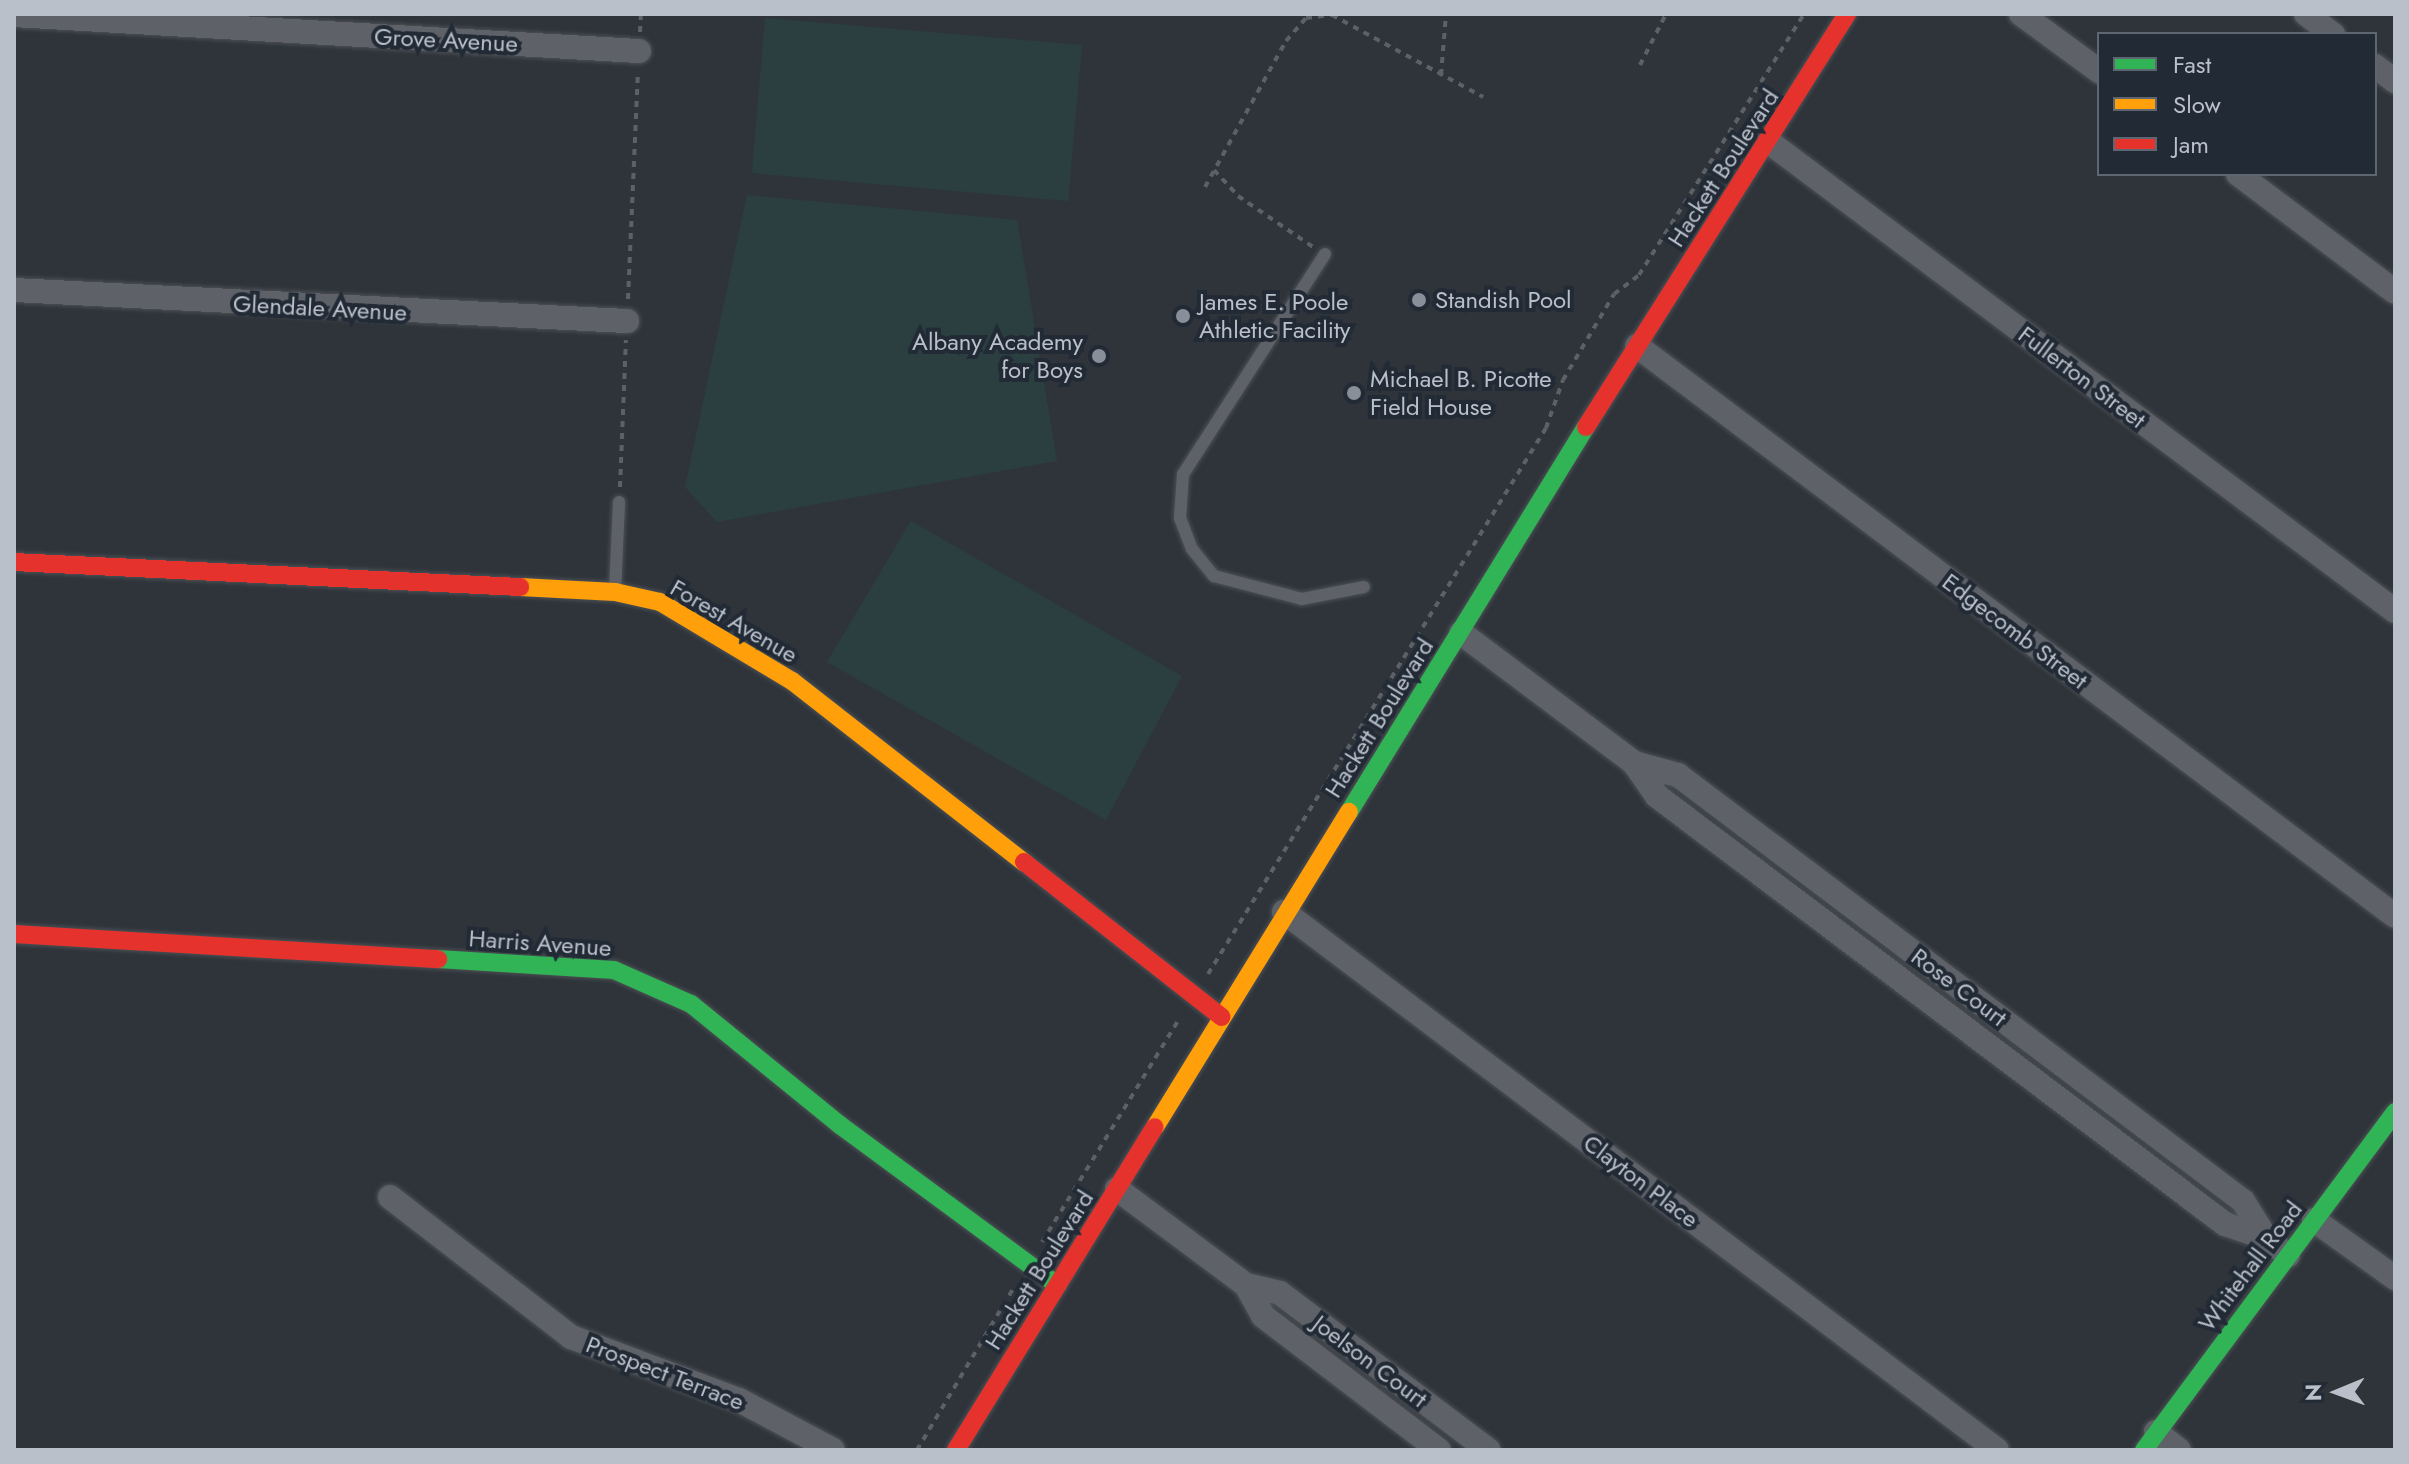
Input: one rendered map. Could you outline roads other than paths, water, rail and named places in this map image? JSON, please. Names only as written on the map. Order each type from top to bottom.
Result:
[{"type":"street","name":"Hackett Boulevard","points":[[956,1450],[1284,912],[1847,14]]},
{"type":"street","points":[[2021,14],[2097,70]]},
{"type":"street","points":[[2306,14],[2330,32]]},
{"type":"street","name":"Grove Avenue","points":[[14,15],[639,51]]},
{"type":"street","points":[[2377,68],[2395,81]]},
{"type":"street","name":"Fullerton Street","points":[[1769,142],[2395,611]]},
{"type":"street","points":[[2241,176],[2395,292]]},
{"type":"street","name":"Glendale Avenue","points":[[14,290],[627,321]]},
{"type":"street","name":"Edgecomb Street","points":[[1637,346],[2395,916]]},
{"type":"street","name":"Forest Avenue","points":[[14,562],[615,592],[660,602],[792,681],[1222,1017]]},
{"type":"street","name":"Rose Court","points":[[1461,633],[1634,763],[1657,796],[2225,1224],[2266,1238],[2288,1255]]},
{"type":"street","name":"Rose Court","points":[[1634,763],[1678,775],[2243,1201],[2266,1238]]},
{"type":"street","name":"Clayton Place","points":[[1284,912],[1997,1450]]},
{"type":"street","name":"Harris Avenue","points":[[14,934],[614,970],[691,1004],[840,1125],[1057,1285]]},
{"type":"street","name":"Whitehall Road","points":[[2150,1441],[2395,1112]]},
{"type":"street","name":"Joelson Court","points":[[1117,1189],[1246,1285],[1280,1293],[1488,1450]]},
{"type":"street","name":"Prospect Terrace","points":[[390,1197],[571,1337],[739,1400],[833,1450]]},
{"type":"street","points":[[2314,1220],[2395,1278]]},
{"type":"street","name":"Joelson Court","points":[[1246,1285],[1263,1316],[1439,1450]]},
{"type":"street","points":[[1419,1435],[1436,1411]]},
{"type":"street","points":[[2150,1441],[2179,1450]]},
{"type":"lane","points":[[1325,254],[1183,474],[1180,518],[1192,549],[1214,576],[1302,599],[1364,587]]},
{"type":"lane","points":[[615,592],[619,502]]},
{"type":"lane","points":[[1841,935],[1859,912]]},
{"type":"place","name":"Standish Pool","points":[[1419,300]]},
{"type":"place","name":"James E. Poole Athletic Facility","points":[[1183,316]]},
{"type":"place","name":"Albany Academy for Boys","points":[[1099,356]]},
{"type":"place","name":"Michael B. Picotte Field House","points":[[1354,393]]}]
